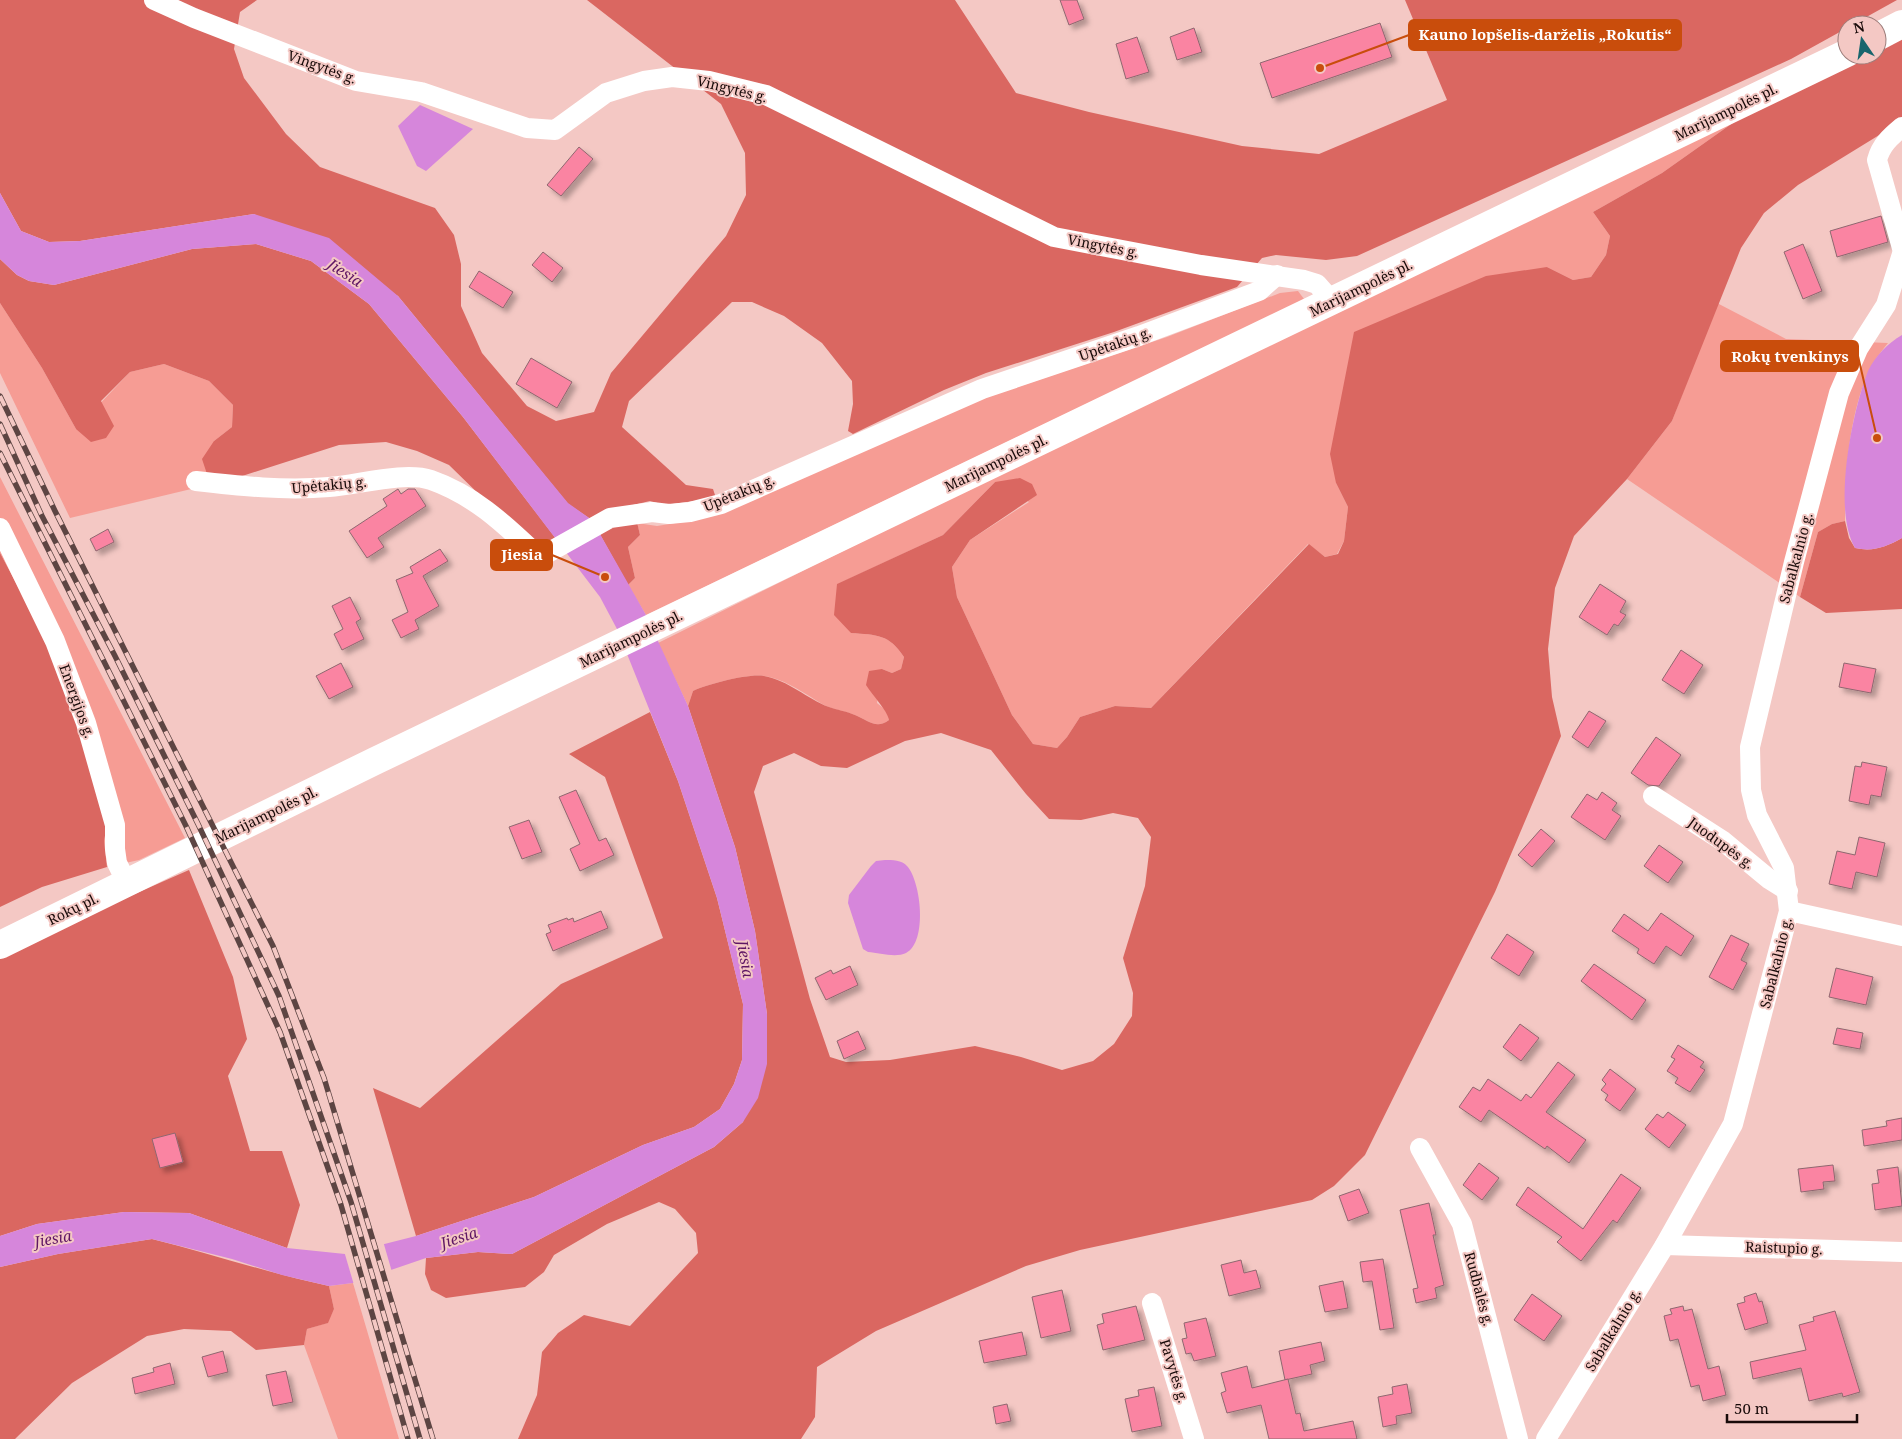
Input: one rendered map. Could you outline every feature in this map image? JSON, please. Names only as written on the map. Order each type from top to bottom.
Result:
[{"type":"main road","points":[[1887,32],[1902,24]]},
{"type":"main road","name":"Marijampolės pl.","points":[[136,878],[1837,58]]},
{"type":"main road","name":"Rokų pl.","points":[[0,945],[136,878]]},
{"type":"street","name":"Vingytės g.","points":[[154,0],[194,18],[356,81],[421,92],[527,128],[555,130],[606,93],[644,81],[672,77],[709,81],[766,95],[1054,237],[1201,265],[1277,275],[1318,284],[1326,291],[1332,301]]},
{"type":"street","points":[[1902,127],[1889,137],[1880,149],[1877,160],[1902,248]]},
{"type":"street","name":"Sabalkalnio g.","points":[[1546,1439],[1665,1244],[1733,1124],[1789,911],[1784,868],[1757,815],[1751,790],[1750,747],[1794,562],[1839,393],[1858,349],[1886,305],[1902,254]]},
{"type":"street","name":"Upėtakių g.","points":[[196,481],[294,489],[329,487],[393,478],[429,480],[463,493],[494,515],[536,554],[544,555],[590,527],[610,518],[652,512],[669,514],[690,512],[721,504],[982,389],[1139,336],[1259,292],[1277,275]]},
{"type":"street","name":"Energijos g.","points":[[0,528],[55,641],[86,723],[115,825],[117,863],[136,878]]},
{"type":"street","name":"Juodupės g.","points":[[1653,796],[1722,841],[1768,879],[1788,891]]},
{"type":"street","points":[[1789,911],[1902,936]]},
{"type":"street","name":"Rudbalės g.","points":[[1420,1148],[1462,1224],[1518,1439]]},
{"type":"street","name":"Raistupio g.","points":[[1665,1244],[1902,1252]]},
{"type":"street","name":"Pavytės g.","points":[[1152,1303],[1194,1439]]},
{"type":"shaded area","points":[[0,0],[257,0],[240,12],[234,49],[244,78],[286,134],[320,167],[435,208],[454,235],[461,264],[461,306],[482,353],[527,406],[556,421],[594,412],[611,373],[726,236],[746,195],[745,153],[721,104],[587,0],[955,0],[1016,93],[1089,112],[1242,146],[1319,154],[1447,100],[1405,0],[1897,0],[1870,15],[1837,15],[1837,34],[1791,59],[1357,256],[1326,260],[1276,255],[1262,258],[1237,287],[1114,332],[986,373],[944,390],[853,434],[848,431],[853,404],[852,381],[822,343],[784,316],[752,302],[732,302],[629,401],[622,427],[686,485],[713,489],[716,498],[665,505],[650,501],[633,505],[640,535],[628,547],[635,578],[628,585],[592,520],[568,504],[398,296],[254,214],[80,241],[49,242],[21,231],[0,193]]},
{"type":"shaded area","points":[[1902,38],[1902,121],[1798,185],[1764,213],[1741,248],[1672,421],[1627,479],[1574,536],[1555,588],[1548,649],[1552,697],[1561,736],[1495,892],[1365,1155],[1334,1186],[1312,1200],[1080,1250],[1026,1266],[876,1331],[817,1367],[815,1417],[801,1439],[518,1439],[537,1395],[542,1352],[558,1333],[584,1315],[630,1326],[698,1253],[696,1233],[675,1209],[659,1202],[607,1224],[554,1255],[544,1272],[525,1287],[446,1298],[431,1290],[425,1274],[426,1258],[478,1252],[512,1254],[714,1147],[743,1122],[767,1014],[755,931],[735,847],[688,706],[693,691],[708,685],[758,675],[781,681],[821,704],[872,723],[880,724],[889,720],[883,707],[866,685],[869,671],[882,669],[892,673],[901,669],[904,657],[893,644],[882,637],[851,633],[834,615],[837,584],[943,535],[995,482],[1020,478],[1032,484],[1037,495],[970,540],[952,567],[957,597],[1012,715],[1033,744],[1057,748],[1080,717],[1115,706],[1151,708],[1309,544],[1325,557],[1338,554],[1344,541],[1348,507],[1336,483],[1330,454],[1354,332],[1486,276],[1547,267],[1573,280],[1591,277],[1606,255],[1610,236],[1593,212],[1662,173],[1744,115],[1848,65],[1887,65],[1887,46]],"holes":[[[941,733],[991,750],[1026,794],[1049,819],[1081,820],[1113,813],[1138,818],[1151,837],[1145,886],[1123,958],[1133,993],[1132,1016],[1114,1044],[1093,1061],[1062,1070],[1021,1057],[975,1046],[890,1060],[846,1062],[830,1057],[810,999],[754,792],[763,766],[794,753],[821,766],[847,768],[905,741]]]},
{"type":"shaded area","points":[[1744,115],[1662,173],[1593,212],[1610,236],[1606,255],[1591,277],[1573,280],[1547,267],[1336,483],[1348,507],[1344,541],[1337,554],[1325,557],[1308,544],[1151,708],[1115,706],[1080,717],[1057,748],[1033,744],[1012,715],[957,597],[952,567],[970,540],[1029,502],[995,482],[943,535],[838,584],[851,633],[882,637],[893,644],[904,657],[901,669],[892,673],[882,669],[877,703],[887,711],[889,720],[880,724],[872,723],[855,715],[826,706],[780,680],[758,675],[728,680],[693,691],[688,706],[658,643],[954,496]]},
{"type":"shaded area","points":[[256,244],[311,261],[369,304],[463,417],[557,540],[548,546],[530,544],[449,465],[417,451],[386,442],[339,445],[233,479],[207,474],[202,459],[214,441],[232,427],[233,405],[209,381],[164,364],[130,372],[101,401],[114,426],[106,438],[91,442],[76,429],[42,368],[0,303],[0,259],[17,275],[29,281],[54,285],[192,249]]},
{"type":"shaded area","points":[[1298,291],[1304,299],[1295,304],[646,615],[628,585],[635,578],[628,547],[640,535],[637,523],[657,526],[682,522],[984,398],[1167,337],[1280,293]]},
{"type":"shaded area","points":[[0,303],[42,368],[76,429],[130,372],[164,364],[209,381],[233,405],[232,427],[214,441],[233,479],[70,518],[0,373]]},
{"type":"shaded area","points":[[1717,303],[1786,339],[1888,343],[1871,367],[1857,406],[1847,464],[1845,521],[1832,524],[1818,532],[1800,597],[1627,479],[1672,421]]},
{"type":"shaded area","points":[[0,477],[185,838],[139,860],[107,867],[104,841],[108,820],[44,635],[0,553]]},
{"type":"shaded area","points":[[1845,521],[1849,538],[1855,548],[1879,548],[1902,538],[1902,609],[1826,613],[1800,597],[1818,532],[1832,524]]},
{"type":"shaded area","points":[[0,553],[44,635],[79,723],[108,820],[104,841],[107,867],[42,887],[0,907]]},
{"type":"shaded area","points":[[650,712],[678,781],[717,898],[743,1004],[742,1060],[734,1084],[720,1109],[694,1127],[643,1145],[534,1197],[416,1236],[373,1088],[420,1108],[561,984],[663,938],[605,777],[569,754]]},
{"type":"shaded area","points":[[189,870],[233,977],[247,1039],[228,1076],[250,1151],[282,1151],[300,1205],[287,1248],[189,1213],[124,1212],[37,1224],[0,1236],[0,959],[121,900]]},
{"type":"shaded area","points":[[152,1239],[329,1286],[334,1309],[328,1323],[307,1329],[304,1345],[256,1350],[231,1331],[184,1329],[147,1336],[72,1383],[15,1439],[0,1439],[0,1267],[58,1254]]},
{"type":"shaded area","points":[[353,1283],[399,1439],[338,1439],[304,1345],[307,1329],[327,1323],[334,1309],[329,1286]]},
{"type":"water","points":[[420,105],[473,129],[426,171],[417,166],[398,126]]},
{"type":"water","points":[[0,193],[21,231],[49,242],[80,241],[254,214],[329,238],[398,296],[568,503],[592,520],[646,615],[688,706],[735,847],[755,931],[767,1014],[767,1064],[758,1098],[743,1122],[714,1147],[512,1254],[478,1252],[426,1258],[353,1283],[329,1286],[152,1239],[58,1254],[0,1267],[0,1236],[37,1224],[124,1212],[189,1213],[287,1248],[345,1254],[416,1236],[534,1197],[643,1145],[694,1127],[720,1109],[734,1084],[742,1060],[743,1004],[717,898],[678,781],[617,629],[600,597],[463,417],[369,304],[311,261],[256,244],[192,249],[54,285],[29,281],[17,275],[0,259]]},
{"type":"water","points":[[1902,335],[1902,538],[1879,548],[1855,548],[1848,531],[1845,510],[1845,486],[1847,460],[1856,410],[1868,371],[1874,360],[1882,350]]},
{"type":"water","points":[[876,861],[900,861],[907,866],[916,884],[919,897],[920,925],[917,937],[913,947],[902,954],[882,954],[868,952],[863,949],[848,903],[849,895],[871,866]]},
{"type":"pier","points":[[383,1241],[392,1272],[354,1285],[344,1251]]},
{"type":"building","points":[[1060,0],[1077,0],[1084,19],[1069,25]]},
{"type":"building","points":[[1380,23],[1392,57],[1272,98],[1260,63]]},
{"type":"building","points":[[1194,28],[1202,52],[1177,60],[1170,37]]},
{"type":"building","points":[[1137,37],[1149,72],[1126,79],[1116,44]]},
{"type":"building","points":[[579,147],[593,159],[561,196],[547,185]]},
{"type":"building","points":[[1881,216],[1888,242],[1837,257],[1830,231]]},
{"type":"building","points":[[1803,244],[1822,291],[1803,299],[1784,252]]},
{"type":"building","points":[[543,252],[563,268],[552,282],[532,265]]},
{"type":"building","points":[[479,271],[513,292],[503,308],[469,287]]},
{"type":"building","points":[[531,358],[572,382],[557,408],[516,384]]},
{"type":"building","points":[[398,489],[401,494],[408,489],[415,489],[426,506],[378,538],[384,547],[367,558],[349,531],[387,506],[383,499]]},
{"type":"building","points":[[108,529],[114,542],[96,551],[90,539]]},
{"type":"building","points":[[440,549],[448,561],[423,576],[439,606],[415,620],[419,629],[401,638],[392,620],[408,612],[396,580],[413,573],[410,567]]},
{"type":"building","points":[[1600,584],[1626,601],[1620,612],[1626,615],[1618,626],[1614,624],[1607,635],[1579,617]]},
{"type":"building","points":[[350,597],[361,619],[356,622],[364,639],[342,650],[334,634],[343,629],[332,606]]},
{"type":"building","points":[[1681,650],[1703,665],[1684,694],[1662,680]]},
{"type":"building","points":[[341,663],[353,687],[329,699],[316,676]]},
{"type":"building","points":[[1844,663],[1876,669],[1871,693],[1839,687]]},
{"type":"building","points":[[1589,711],[1606,721],[1588,748],[1572,737]]},
{"type":"building","points":[[1656,737],[1681,755],[1659,786],[1648,785],[1631,773]]},
{"type":"building","points":[[1862,762],[1887,767],[1881,797],[1871,795],[1869,805],[1849,801],[1855,766],[1861,767]]},
{"type":"building","points":[[576,790],[599,841],[606,838],[614,855],[580,871],[570,849],[580,844],[559,797]]},
{"type":"building","points":[[1602,792],[1617,803],[1612,810],[1621,816],[1605,840],[1571,817],[1587,794],[1597,800]]},
{"type":"building","points":[[529,820],[542,852],[522,859],[509,827]]},
{"type":"building","points":[[1541,829],[1555,841],[1532,867],[1518,855]]},
{"type":"building","points":[[1859,837],[1885,843],[1877,877],[1856,872],[1852,889],[1829,884],[1837,851],[1855,855]]},
{"type":"building","points":[[1659,845],[1683,862],[1668,883],[1644,866]]},
{"type":"building","points":[[601,911],[608,928],[553,951],[546,934],[551,932],[548,925],[567,918],[568,920],[573,918],[574,922]]},
{"type":"building","points":[[1661,913],[1694,936],[1681,956],[1666,946],[1654,964],[1637,953],[1639,949],[1612,931],[1624,914],[1648,931]]},
{"type":"building","points":[[1507,934],[1534,952],[1519,976],[1491,958]]},
{"type":"building","points":[[1731,935],[1749,944],[1741,960],[1747,963],[1733,990],[1709,977]]},
{"type":"building","points":[[1594,964],[1646,1000],[1632,1020],[1581,981]]},
{"type":"building","points":[[850,966],[858,985],[826,1000],[815,978],[831,970],[833,974]]},
{"type":"building","points":[[1836,968],[1873,977],[1866,1005],[1829,997]]},
{"type":"building","points":[[1520,1024],[1539,1038],[1521,1061],[1503,1047]]},
{"type":"building","points":[[1837,1028],[1863,1033],[1860,1049],[1833,1044]]},
{"type":"building","points":[[858,1031],[866,1049],[844,1059],[837,1041]]},
{"type":"building","points":[[1678,1045],[1704,1062],[1700,1067],[1705,1070],[1690,1092],[1675,1083],[1678,1078],[1667,1071],[1675,1059],[1671,1057]]},
{"type":"building","points":[[1558,1062],[1575,1075],[1546,1112],[1586,1140],[1569,1163],[1547,1146],[1545,1149],[1489,1110],[1481,1122],[1459,1107],[1473,1087],[1480,1091],[1488,1079],[1521,1101],[1526,1094],[1531,1098]]},
{"type":"building","points":[[1610,1069],[1636,1089],[1620,1111],[1605,1100],[1608,1095],[1601,1090],[1606,1084],[1602,1080]]},
{"type":"building","points":[[1668,1112],[1686,1125],[1669,1148],[1645,1129],[1657,1114],[1663,1118]]},
{"type":"building","points":[[1902,1118],[1902,1140],[1864,1146],[1862,1130],[1887,1126],[1886,1121]]},
{"type":"building","points":[[175,1133],[183,1162],[160,1168],[152,1139]]},
{"type":"building","points":[[1479,1163],[1499,1178],[1482,1200],[1463,1185]]},
{"type":"building","points":[[1833,1165],[1835,1181],[1823,1182],[1824,1189],[1801,1192],[1798,1169]]},
{"type":"building","points":[[1898,1167],[1902,1206],[1875,1210],[1872,1184],[1879,1183],[1877,1170]]},
{"type":"building","points":[[1621,1174],[1641,1188],[1617,1223],[1613,1220],[1581,1261],[1557,1242],[1562,1237],[1516,1205],[1528,1187],[1583,1229]]},
{"type":"building","points":[[1359,1189],[1369,1213],[1348,1221],[1339,1196]]},
{"type":"building","points":[[1429,1203],[1436,1235],[1433,1235],[1444,1285],[1435,1288],[1437,1298],[1416,1303],[1413,1289],[1418,1288],[1400,1210]]},
{"type":"building","points":[[1383,1259],[1394,1328],[1380,1330],[1372,1281],[1363,1282],[1360,1262]]},
{"type":"building","points":[[1241,1260],[1244,1273],[1256,1270],[1261,1288],[1229,1296],[1221,1265]]},
{"type":"building","points":[[1343,1281],[1348,1308],[1325,1312],[1319,1286]]},
{"type":"building","points":[[1062,1290],[1071,1331],[1041,1338],[1032,1297]]},
{"type":"building","points":[[1756,1293],[1759,1302],[1762,1301],[1768,1323],[1745,1330],[1737,1304],[1745,1302],[1744,1297]]},
{"type":"building","points":[[1532,1294],[1562,1316],[1544,1341],[1514,1320]]},
{"type":"building","points":[[1136,1306],[1145,1340],[1103,1350],[1097,1325],[1104,1323],[1102,1314]]},
{"type":"building","points":[[1683,1306],[1684,1311],[1692,1309],[1708,1369],[1719,1366],[1726,1395],[1703,1401],[1699,1385],[1691,1387],[1678,1339],[1670,1341],[1664,1316],[1672,1314],[1670,1309]]},
{"type":"building","points":[[1835,1311],[1860,1392],[1843,1397],[1842,1393],[1809,1401],[1801,1368],[1753,1379],[1750,1362],[1806,1350],[1799,1325],[1814,1321],[1813,1317]]},
{"type":"building","points":[[1206,1318],[1216,1356],[1194,1361],[1191,1353],[1186,1354],[1182,1339],[1187,1338],[1184,1323]]},
{"type":"building","points":[[1022,1332],[1027,1355],[984,1363],[979,1341]]},
{"type":"building","points":[[1321,1342],[1325,1361],[1310,1365],[1312,1374],[1285,1380],[1279,1351]]},
{"type":"building","points":[[223,1351],[228,1372],[208,1377],[202,1357]]},
{"type":"building","points":[[170,1363],[175,1384],[135,1394],[132,1378],[154,1372],[153,1368]]},
{"type":"building","points":[[1247,1366],[1252,1388],[1288,1379],[1296,1414],[1300,1413],[1304,1431],[1353,1421],[1357,1439],[1269,1439],[1261,1405],[1227,1413],[1221,1393],[1226,1391],[1221,1373]]},
{"type":"building","points":[[286,1371],[293,1402],[273,1406],[266,1375]]},
{"type":"building","points":[[1407,1384],[1412,1413],[1396,1416],[1397,1424],[1383,1427],[1378,1397],[1393,1394],[1392,1387]]},
{"type":"building","points":[[1154,1387],[1162,1426],[1132,1432],[1125,1399],[1139,1396],[1138,1390]]},
{"type":"building","points":[[1007,1404],[1011,1421],[996,1424],[993,1407]]},
{"type":"railway","points":[[0,396],[55,511],[273,946],[324,1078],[433,1439]]},
{"type":"railway","points":[[0,424],[42,516],[115,656],[198,824],[279,996],[351,1202],[420,1439]]},
{"type":"railway","points":[[0,453],[186,826],[280,1032],[341,1205],[408,1439]]},
{"type":"place","name":"Kauno lopšelis-darželis „Rokutis“","points":[[1320,68]]},
{"type":"place","name":"Rokų tvenkinys","points":[[1877,438]]},
{"type":"place","name":"Jiesia","points":[[605,577]]}]
